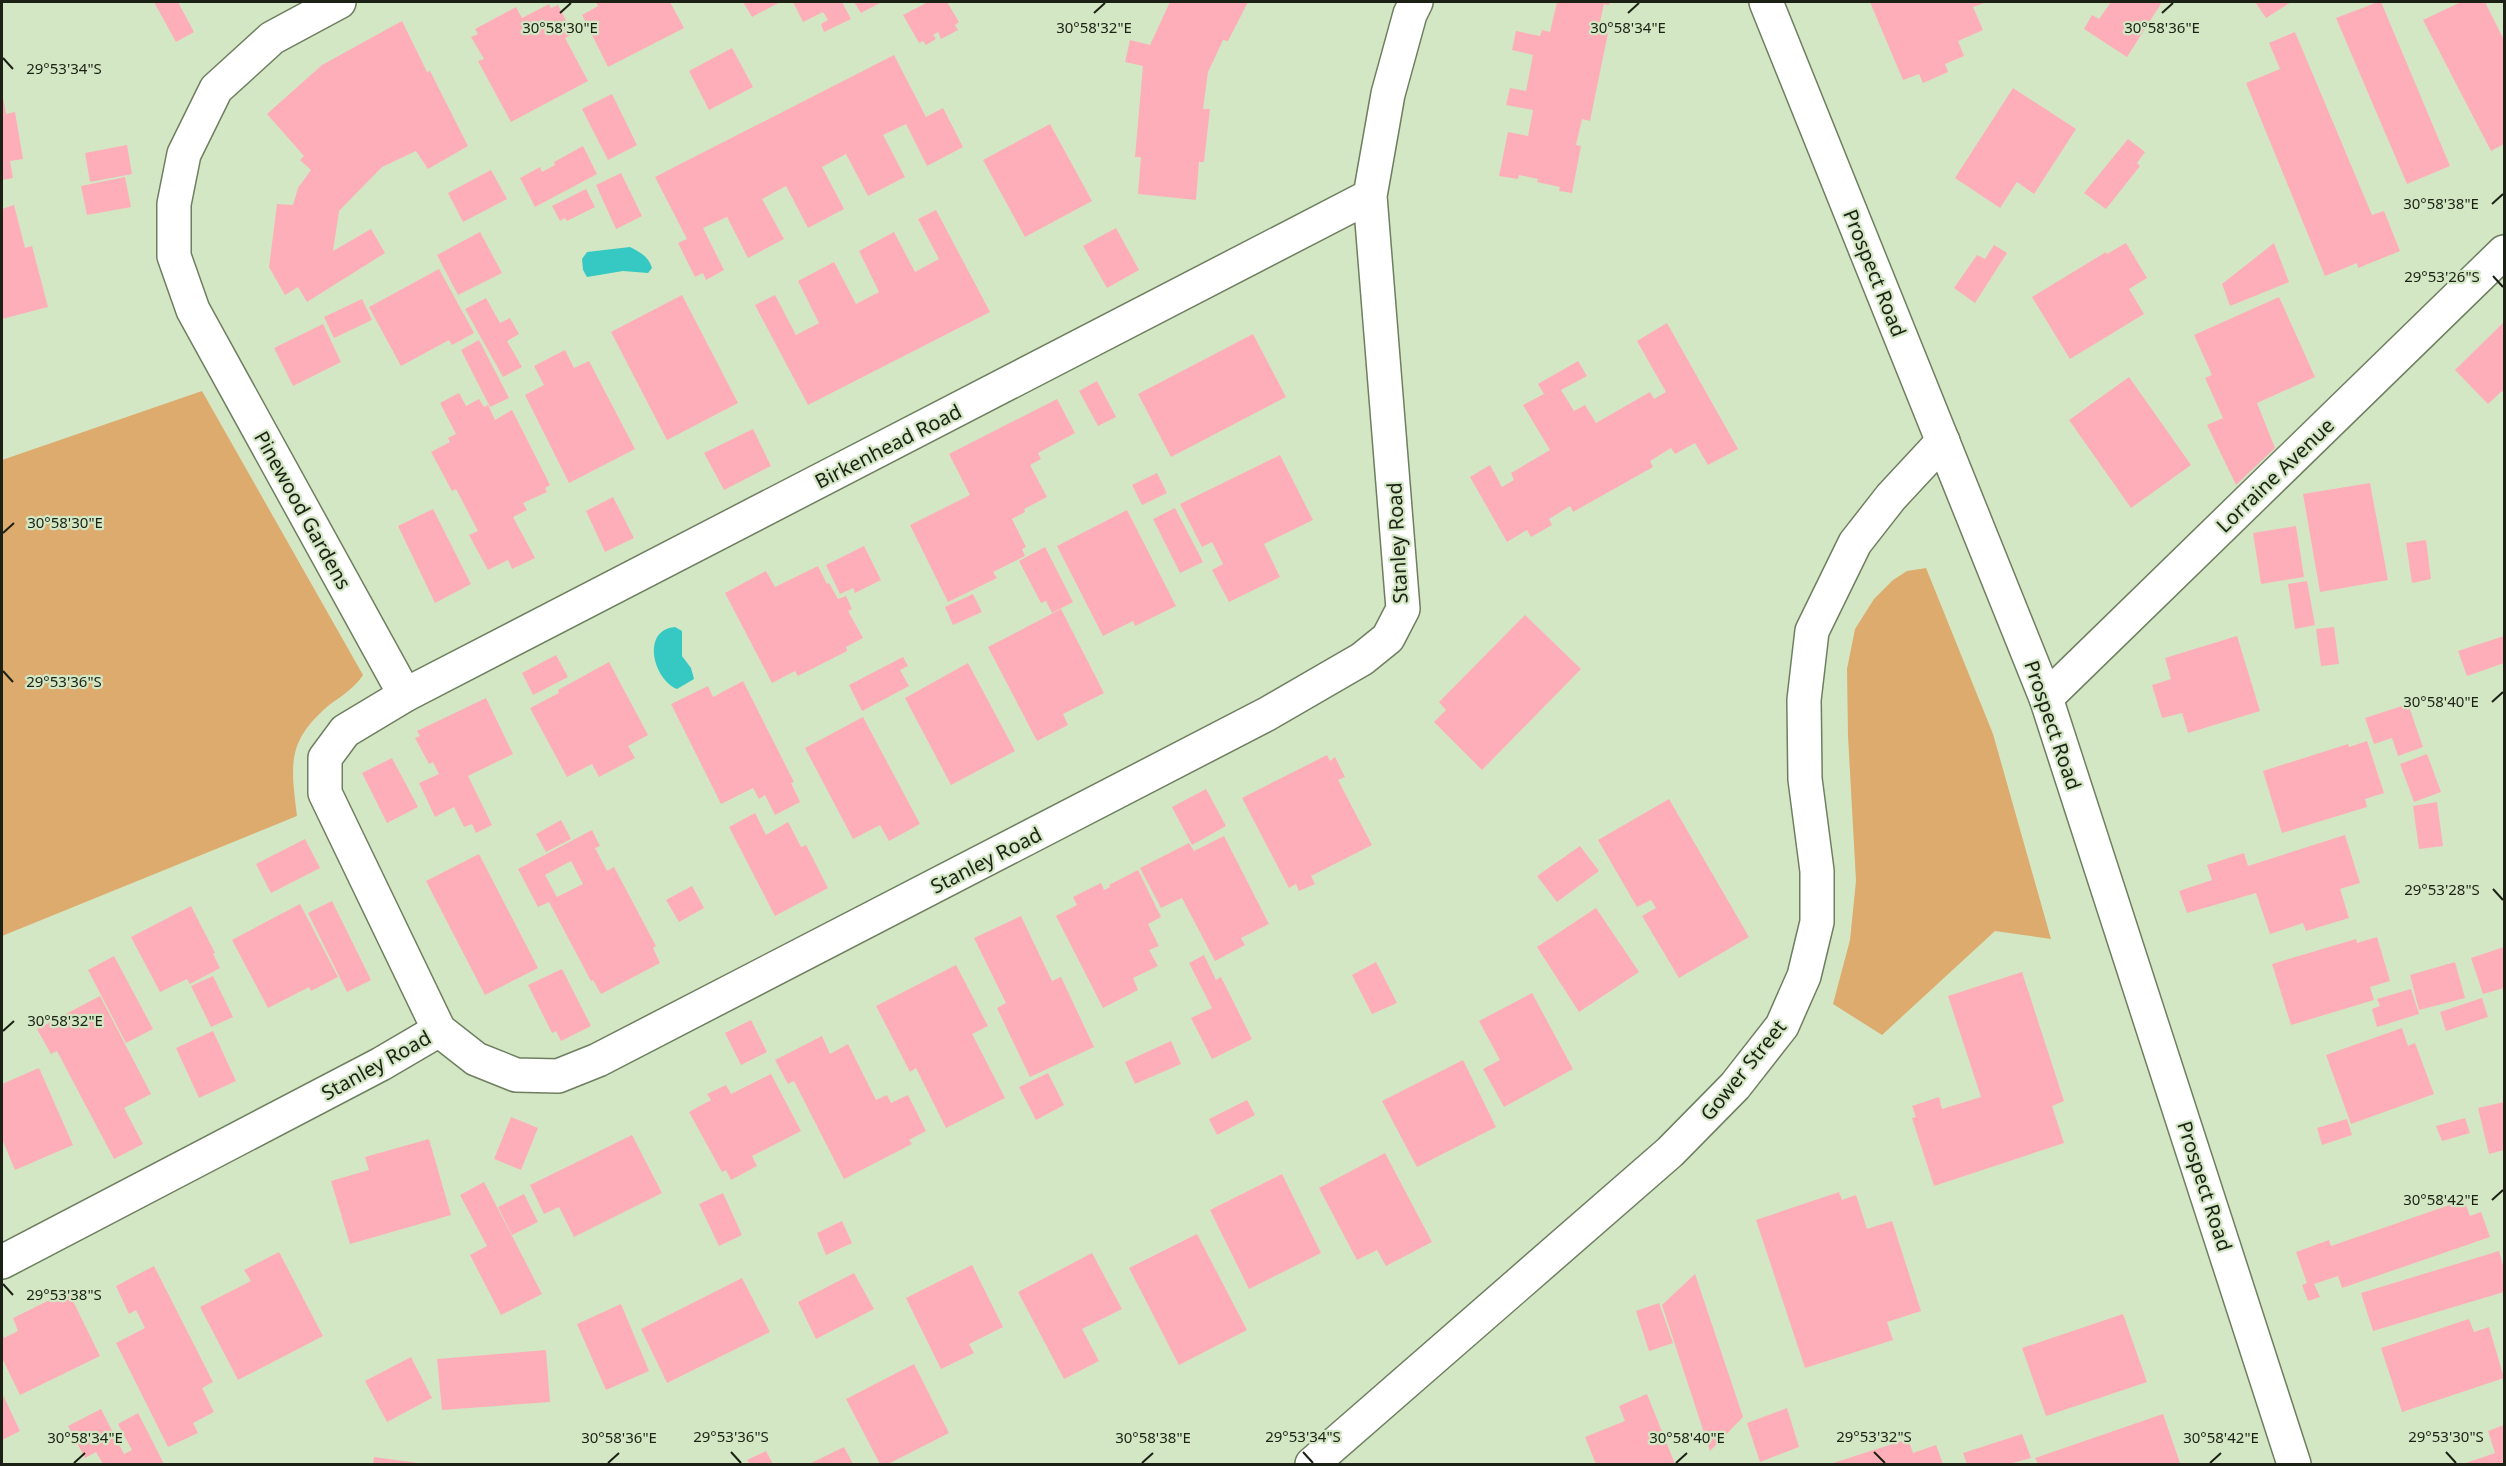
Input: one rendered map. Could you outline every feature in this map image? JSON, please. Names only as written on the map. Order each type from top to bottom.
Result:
[{"type":"street","name":"Pinewood Gardens","points":[[339,2],[272,38],[216,89],[184,154],[174,204],[174,256],[193,310],[405,695]]},
{"type":"street","name":"Stanley Road","points":[[2,1262],[381,1064],[439,1030],[477,1059],[516,1075],[558,1076],[598,1060],[1267,714],[1362,659],[1388,638],[1403,609],[1370,196],[1388,94],[1410,14],[1416,2]]},
{"type":"street","name":"Prospect Road","points":[[1766,2],[2046,698],[2294,1464]]},
{"type":"street","name":"Birkenhead Road","points":[[405,695],[1370,196]]},
{"type":"street","name":"Lorraine Avenue","points":[[2046,698],[2505,252]]},
{"type":"street","name":"Gower Street","points":[[1318,1462],[1677,1145],[1735,1086],[1782,1026],[1804,976],[1817,922],[1817,871],[1805,779],[1804,700],[1812,631],[1855,543],[1891,497],[1943,441]]},
{"type":"street","points":[[405,695],[345,731],[325,758],[325,794],[439,1030]]},
{"type":"shaded area","points":[[202,391],[363,675],[314,719],[298,743],[293,769],[297,816],[2,936],[2,460]]},
{"type":"shaded area","points":[[1926,568],[1993,734],[2051,939],[1995,931],[1882,1035],[1833,1004],[1850,940],[1856,881],[1848,736],[1847,669],[1855,629],[1874,599],[1893,580],[1907,571]]},
{"type":"water","points":[[630,247],[649,261],[652,268],[648,273],[623,271],[587,277],[583,270],[582,259],[587,252]]},
{"type":"water","points":[[675,627],[682,631],[682,656],[691,668],[694,679],[677,689],[662,676],[654,655],[654,645],[658,637],[664,630]]},
{"type":"building","points":[[154,2],[178,2],[194,32],[176,42]]},
{"type":"building","points":[[596,2],[670,2],[684,28],[608,67],[582,15],[598,6]]},
{"type":"building","points":[[743,2],[780,2],[752,17]]},
{"type":"building","points":[[793,2],[842,2],[851,19],[824,32],[821,24],[828,20],[823,12],[803,22]]},
{"type":"building","points":[[854,2],[882,2],[861,13]]},
{"type":"building","points":[[928,2],[947,2],[959,22],[955,25],[958,30],[941,39],[938,32],[933,35],[936,39],[926,45],[923,41],[919,43],[903,15]]},
{"type":"building","points":[[1170,2],[1248,2],[1228,41],[1223,40],[1208,72],[1203,109],[1210,109],[1204,162],[1199,162],[1196,200],[1138,194],[1141,157],[1135,157],[1143,66],[1125,62],[1130,40],[1150,45]]},
{"type":"building","points":[[1557,2],[1610,2],[1609,5],[1604,4],[1598,31],[1608,33],[1590,121],[1582,119],[1576,145],[1581,146],[1572,193],[1559,191],[1560,187],[1537,182],[1538,179],[1519,175],[1518,179],[1499,176],[1508,132],[1528,136],[1533,110],[1506,105],[1510,88],[1526,91],[1533,55],[1512,50],[1516,31],[1540,36],[1542,30],[1550,32]]},
{"type":"building","points":[[1870,2],[1987,2],[1973,7],[1983,30],[1958,41],[1964,56],[1945,64],[1948,72],[1923,83],[1919,74],[1903,80]]},
{"type":"building","points":[[2111,2],[2162,2],[2127,57],[2084,29],[2092,15],[2099,19]]},
{"type":"building","points":[[2255,2],[2291,2],[2266,18]]},
{"type":"building","points":[[2381,2],[2450,166],[2407,184],[2336,18]]},
{"type":"building","points":[[2461,2],[2485,2],[2504,40],[2504,144],[2491,151],[2423,20]]},
{"type":"building","points":[[549,4],[551,8],[558,5],[573,34],[565,38],[588,81],[511,122],[478,61],[484,59],[471,37],[478,34],[475,29],[516,7],[522,18]]},
{"type":"building","points":[[402,21],[468,146],[428,169],[416,151],[382,167],[339,211],[333,251],[371,229],[385,253],[307,302],[298,287],[285,295],[269,267],[277,204],[293,205],[298,188],[311,170],[300,160],[304,156],[267,114],[322,65]]},
{"type":"building","points":[[2295,32],[2372,215],[2384,211],[2400,251],[2358,268],[2357,263],[2325,276],[2246,83],[2280,69],[2269,43]]},
{"type":"building","points":[[732,48],[753,87],[709,110],[689,71]]},
{"type":"building","points":[[894,55],[926,117],[943,108],[963,147],[927,166],[906,124],[883,135],[905,177],[868,196],[846,154],[822,167],[844,209],[808,228],[786,186],[762,199],[784,239],[748,258],[727,217],[703,228],[724,270],[706,280],[703,273],[695,277],[678,243],[687,239],[655,177]]},
{"type":"building","points":[[2013,88],[2076,129],[2034,194],[2017,182],[2000,208],[1955,178]]},
{"type":"building","points":[[2,91],[6,114],[15,112],[23,159],[10,161],[13,178],[2,180]]},
{"type":"building","points":[[612,94],[637,145],[608,160],[582,109]]},
{"type":"building","points":[[1050,124],[1092,201],[1025,237],[983,160]]},
{"type":"building","points":[[2128,139],[2145,152],[2137,163],[2140,166],[2106,209],[2084,193]]},
{"type":"building","points":[[127,145],[132,174],[90,182],[85,153]]},
{"type":"building","points":[[583,146],[597,174],[535,207],[520,178],[540,167],[542,172],[555,165],[554,162]]},
{"type":"building","points":[[491,170],[507,199],[463,222],[448,193]]},
{"type":"building","points":[[621,173],[642,216],[616,229],[596,185]]},
{"type":"building","points":[[125,177],[131,207],[87,215],[81,186]]},
{"type":"building","points":[[586,189],[595,207],[567,221],[565,218],[560,221],[552,206]]},
{"type":"building","points":[[14,205],[25,248],[32,246],[48,307],[2,319],[2,209]]},
{"type":"building","points":[[936,210],[990,312],[808,405],[755,305],[775,295],[796,335],[819,323],[798,281],[834,262],[856,304],[879,292],[859,251],[894,232],[915,272],[939,259],[918,219]]},
{"type":"building","points":[[1116,228],[1139,270],[1107,288],[1083,246]]},
{"type":"building","points":[[480,232],[502,273],[458,295],[437,255]]},
{"type":"building","points":[[2126,243],[2147,278],[2129,289],[2144,314],[2070,359],[2032,297],[2106,252],[2107,254]]},
{"type":"building","points":[[2274,243],[2289,282],[2230,306],[2222,284]]},
{"type":"building","points":[[1994,245],[2007,253],[1975,303],[1954,288],[1977,255],[1985,259]]},
{"type":"building","points":[[439,269],[474,333],[452,345],[449,340],[401,366],[369,307]]},
{"type":"building","points":[[682,295],[738,403],[667,440],[611,332]]},
{"type":"building","points":[[2279,297],[2315,377],[2257,403],[2275,448],[2236,485],[2207,425],[2223,418],[2205,378],[2212,375],[2194,335]]},
{"type":"building","points":[[486,298],[500,323],[510,318],[519,334],[507,341],[522,367],[503,377],[465,309]]},
{"type":"building","points":[[362,299],[372,320],[334,338],[324,317]]},
{"type":"building","points":[[2504,322],[2504,394],[2502,391],[2488,404],[2455,370]]},
{"type":"building","points":[[1667,323],[1738,449],[1708,465],[1695,443],[1675,454],[1671,448],[1650,461],[1653,467],[1573,512],[1570,506],[1549,519],[1552,525],[1531,537],[1527,530],[1507,542],[1470,477],[1490,465],[1502,487],[1514,480],[1511,473],[1550,450],[1523,405],[1544,394],[1538,384],[1578,361],[1587,376],[1561,390],[1574,411],[1585,405],[1596,423],[1650,392],[1654,399],[1666,392],[1637,341]]},
{"type":"building","points":[[323,324],[341,362],[293,386],[274,348]]},
{"type":"building","points":[[1253,334],[1286,397],[1171,457],[1138,394]]},
{"type":"building","points":[[479,340],[509,398],[490,407],[461,350]]},
{"type":"building","points":[[565,350],[574,368],[589,361],[635,449],[569,483],[525,395],[544,385],[534,366]]},
{"type":"building","points":[[2129,377],[2191,465],[2131,508],[2069,420]]},
{"type":"building","points":[[1097,381],[1116,417],[1098,426],[1079,391]]},
{"type":"building","points":[[459,393],[466,406],[479,399],[484,407],[488,405],[495,420],[512,410],[550,485],[545,488],[547,492],[523,503],[527,510],[513,517],[535,558],[512,569],[508,560],[488,570],[469,535],[478,531],[456,489],[452,491],[431,452],[450,442],[448,438],[456,434],[440,403]]},
{"type":"building","points":[[1057,399],[1075,433],[1038,453],[1041,459],[1030,465],[1047,497],[1024,509],[1025,512],[1012,519],[1026,547],[1022,549],[1025,556],[993,572],[997,578],[948,602],[910,525],[970,495],[949,454]]},
{"type":"building","points":[[753,429],[771,466],[724,490],[704,453]]},
{"type":"building","points":[[1280,455],[1313,520],[1264,544],[1280,577],[1229,602],[1212,570],[1223,564],[1212,542],[1202,547],[1180,504]]},
{"type":"building","points":[[1157,473],[1167,493],[1142,505],[1132,485]]},
{"type":"building","points":[[2370,483],[2388,580],[2320,592],[2303,494]]},
{"type":"building","points":[[613,497],[634,538],[605,552],[586,511]]},
{"type":"building","points":[[1175,508],[1203,562],[1180,573],[1153,519]]},
{"type":"building","points":[[433,509],[471,584],[435,603],[398,526]]},
{"type":"building","points":[[1127,510],[1176,606],[1135,626],[1133,621],[1103,636],[1057,546]]},
{"type":"building","points":[[2296,526],[2304,577],[2261,584],[2253,533]]},
{"type":"building","points":[[2426,540],[2431,579],[2412,583],[2406,543]]},
{"type":"building","points":[[864,546],[881,580],[855,593],[853,588],[840,594],[826,565]]},
{"type":"building","points":[[1045,547],[1073,602],[1052,613],[1046,601],[1041,603],[1019,561]]},
{"type":"building","points":[[818,566],[838,599],[846,596],[852,609],[848,611],[863,638],[846,647],[847,651],[798,676],[795,671],[772,683],[725,593],[766,571],[775,587]]},
{"type":"building","points":[[2307,581],[2315,625],[2295,629],[2288,584]]},
{"type":"building","points":[[973,594],[982,612],[953,625],[945,607]]},
{"type":"building","points":[[1061,609],[1104,693],[1063,714],[1068,725],[1037,741],[988,647]]},
{"type":"building","points":[[1525,615],[1581,669],[1482,770],[1434,722],[1446,710],[1439,702]]},
{"type":"building","points":[[2334,627],[2339,664],[2321,666],[2316,629]]},
{"type":"building","points":[[2237,636],[2260,711],[2188,733],[2182,713],[2162,718],[2152,685],[2171,679],[2165,658]]},
{"type":"building","points":[[2504,636],[2504,663],[2467,676],[2458,651]]},
{"type":"building","points":[[556,655],[568,677],[533,695],[522,673]]},
{"type":"building","points":[[903,657],[908,666],[900,670],[909,686],[862,711],[849,685]]},
{"type":"building","points":[[609,662],[648,735],[628,746],[635,758],[599,777],[592,764],[567,777],[530,708]]},
{"type":"building","points":[[968,663],[1015,751],[951,785],[905,698]]},
{"type":"building","points":[[743,681],[794,782],[791,783],[800,802],[775,815],[765,795],[759,799],[753,788],[721,804],[671,704],[708,686],[713,697]]},
{"type":"building","points":[[486,698],[513,754],[468,776],[492,825],[476,833],[472,824],[464,827],[454,807],[435,817],[419,783],[439,774],[433,762],[429,764],[415,738],[420,736],[417,731]]},
{"type":"building","points":[[2408,704],[2423,747],[2398,756],[2392,738],[2374,744],[2365,718]]},
{"type":"building","points":[[863,717],[920,824],[889,841],[880,825],[853,839],[805,748]]},
{"type":"building","points":[[2367,741],[2384,793],[2365,799],[2367,807],[2282,833],[2263,771],[2348,744],[2349,747]]},
{"type":"building","points":[[2427,754],[2441,792],[2414,802],[2400,764]]},
{"type":"building","points":[[1327,755],[1330,761],[1335,757],[1345,777],[1338,780],[1372,845],[1311,876],[1315,884],[1299,891],[1296,884],[1289,888],[1242,798]]},
{"type":"building","points":[[392,758],[418,807],[387,823],[362,773]]},
{"type":"building","points":[[1206,789],[1226,826],[1192,845],[1172,807]]},
{"type":"building","points":[[1669,799],[1749,937],[1679,978],[1642,916],[1656,908],[1651,900],[1637,907],[1598,840]]},
{"type":"building","points":[[2437,802],[2443,846],[2419,849],[2413,806]]},
{"type":"building","points":[[755,813],[766,835],[788,822],[801,847],[806,845],[828,888],[775,916],[729,827]]},
{"type":"building","points":[[561,820],[571,839],[546,852],[536,834]]},
{"type":"building","points":[[592,830],[600,846],[595,848],[607,871],[614,867],[656,946],[653,948],[660,963],[601,994],[593,980],[591,981],[549,902],[538,907],[518,869]],"holes":[[[571,861],[583,884],[557,897],[545,875]]]},
{"type":"building","points":[[2345,835],[2360,883],[2340,889],[2349,918],[2306,931],[2303,923],[2270,934],[2256,893],[2187,913],[2179,891],[2212,880],[2207,865],[2244,853],[2248,866]]},
{"type":"building","points":[[1224,836],[1269,924],[1241,938],[1245,945],[1215,961],[1182,898],[1161,908],[1140,868],[1189,843],[1194,851]]},
{"type":"building","points":[[305,839],[320,868],[271,893],[256,864]]},
{"type":"building","points":[[1580,846],[1599,871],[1557,902],[1537,876]]},
{"type":"building","points":[[479,854],[538,968],[485,995],[426,881]]},
{"type":"building","points":[[1138,870],[1161,917],[1148,924],[1159,946],[1149,950],[1158,966],[1133,978],[1138,990],[1103,1008],[1056,916],[1077,905],[1073,897],[1101,883],[1104,890]]},
{"type":"building","points":[[692,886],[704,908],[679,922],[666,900]]},
{"type":"building","points":[[332,901],[371,980],[347,992],[308,913]]},
{"type":"building","points":[[300,904],[338,977],[311,991],[309,987],[268,1008],[232,940]]},
{"type":"building","points":[[191,906],[215,953],[213,954],[220,968],[190,984],[187,979],[160,992],[131,937]]},
{"type":"building","points":[[1596,908],[1639,972],[1579,1012],[1537,947]]},
{"type":"building","points":[[1021,916],[1052,981],[1061,977],[1094,1047],[1030,1077],[997,1008],[1006,1003],[974,938]]},
{"type":"building","points":[[2377,937],[2390,981],[2370,987],[2374,1000],[2291,1025],[2272,964],[2356,939],[2357,943]]},
{"type":"building","points":[[2504,947],[2504,988],[2483,994],[2471,958]]},
{"type":"building","points":[[1204,955],[1216,980],[1221,977],[1252,1039],[1212,1059],[1191,1018],[1212,1008],[1189,963]]},
{"type":"building","points":[[114,956],[153,1029],[126,1043],[88,970]]},
{"type":"building","points":[[1376,962],[1397,1003],[1372,1014],[1352,975]]},
{"type":"building","points":[[2455,962],[2465,998],[2419,1010],[2410,975]]},
{"type":"building","points":[[956,965],[988,1026],[972,1034],[1005,1098],[946,1128],[916,1068],[910,1072],[876,1006]]},
{"type":"building","points":[[562,969],[591,1026],[561,1041],[556,1031],[552,1033],[528,985]]},
{"type":"building","points":[[2022,972],[2064,1101],[2052,1106],[2064,1143],[1934,1186],[1912,1118],[1916,1117],[1912,1106],[1939,1097],[1942,1109],[1981,1097],[1948,996]]},
{"type":"building","points":[[213,976],[233,1017],[211,1027],[191,986]]},
{"type":"building","points":[[2411,989],[2419,1014],[2377,1027],[2372,1009],[2380,1006],[2377,999]]},
{"type":"building","points":[[1532,993],[1573,1069],[1504,1107],[1483,1069],[1500,1060],[1479,1021]]},
{"type":"building","points":[[100,996],[151,1094],[124,1108],[143,1144],[114,1159],[57,1051],[51,1054],[37,1029]]},
{"type":"building","points":[[2482,998],[2488,1017],[2446,1031],[2440,1012]]},
{"type":"building","points":[[751,1020],[767,1052],[741,1065],[725,1033]]},
{"type":"building","points":[[2402,1028],[2408,1046],[2415,1043],[2434,1094],[2351,1124],[2326,1055]]},
{"type":"building","points":[[213,1031],[236,1081],[199,1098],[176,1048]]},
{"type":"building","points":[[822,1036],[830,1054],[848,1044],[876,1100],[887,1095],[891,1103],[908,1095],[926,1131],[909,1140],[912,1144],[844,1179],[794,1081],[788,1084],[775,1060]]},
{"type":"building","points":[[1171,1041],[1181,1064],[1135,1084],[1125,1062]]},
{"type":"building","points":[[1463,1060],[1496,1127],[1417,1167],[1382,1101]]},
{"type":"building","points":[[39,1068],[73,1145],[15,1170],[2,1139],[2,1084]]},
{"type":"building","points":[[1048,1073],[1064,1105],[1036,1120],[1019,1087]]},
{"type":"building","points":[[771,1074],[801,1131],[752,1156],[757,1166],[731,1180],[726,1170],[722,1172],[689,1112],[711,1100],[707,1094],[726,1085],[731,1094]]},
{"type":"building","points":[[1247,1100],[1255,1115],[1217,1135],[1209,1119]]},
{"type":"building","points":[[2504,1102],[2504,1150],[2489,1154],[2478,1108]]},
{"type":"building","points":[[511,1117],[538,1128],[521,1170],[494,1159]]},
{"type":"building","points":[[2465,1118],[2470,1133],[2442,1141],[2436,1126]]},
{"type":"building","points":[[2347,1119],[2352,1135],[2322,1145],[2317,1128]]},
{"type":"building","points":[[632,1135],[662,1193],[574,1237],[559,1207],[544,1214],[530,1185]]},
{"type":"building","points":[[429,1139],[451,1215],[350,1244],[331,1181],[369,1170],[365,1157]]},
{"type":"building","points":[[1385,1153],[1432,1242],[1386,1266],[1377,1250],[1357,1260],[1319,1188]]},
{"type":"building","points":[[1282,1174],[1321,1253],[1249,1289],[1210,1210]]},
{"type":"building","points":[[484,1182],[542,1294],[501,1315],[470,1255],[487,1246],[460,1195]]},
{"type":"building","points":[[1839,1192],[1842,1200],[1856,1195],[1867,1229],[1892,1221],[1921,1311],[1887,1322],[1893,1340],[1805,1368],[1756,1220]]},
{"type":"building","points":[[723,1193],[742,1235],[719,1246],[699,1204]]},
{"type":"building","points":[[524,1194],[538,1222],[512,1235],[498,1207]]},
{"type":"building","points":[[2464,1200],[2470,1216],[2481,1212],[2490,1237],[2342,1288],[2338,1276],[2314,1284],[2320,1297],[2308,1301],[2302,1285],[2307,1283],[2296,1252],[2329,1240],[2331,1246]]},
{"type":"building","points":[[842,1221],[852,1243],[826,1255],[817,1233]]},
{"type":"building","points":[[1197,1234],[1247,1330],[1179,1365],[1129,1268]]},
{"type":"building","points":[[2499,1251],[2504,1269],[2504,1292],[2373,1331],[2361,1293]]},
{"type":"building","points":[[279,1252],[323,1336],[238,1380],[200,1307],[251,1281],[244,1270]]},
{"type":"building","points":[[1092,1253],[1122,1309],[1082,1329],[1099,1361],[1064,1379],[1018,1292]]},
{"type":"building","points":[[972,1265],[1003,1327],[969,1344],[974,1353],[941,1369],[906,1298]]},
{"type":"building","points":[[154,1266],[213,1382],[202,1388],[214,1412],[193,1423],[198,1433],[168,1447],[116,1343],[145,1328],[136,1310],[129,1314],[116,1286]]},
{"type":"building","points":[[854,1273],[874,1309],[816,1339],[798,1302]]},
{"type":"building","points":[[1695,1274],[1743,1417],[1710,1451],[1662,1305]]},
{"type":"building","points":[[742,1278],[770,1332],[667,1383],[641,1329]]},
{"type":"building","points":[[68,1291],[100,1356],[20,1395],[2,1358],[2,1332],[4,1338],[18,1331],[13,1318]]},
{"type":"building","points":[[1659,1303],[1673,1343],[1649,1351],[1636,1311]]},
{"type":"building","points":[[621,1304],[649,1371],[606,1390],[577,1324]]},
{"type":"building","points":[[2123,1314],[2147,1382],[2046,1416],[2022,1348]]},
{"type":"building","points":[[2469,1319],[2474,1332],[2489,1327],[2504,1378],[2402,1412],[2381,1348]]},
{"type":"building","points":[[546,1350],[550,1402],[442,1410],[437,1359]]},
{"type":"building","points":[[411,1357],[432,1398],[387,1422],[365,1381]]},
{"type":"building","points":[[914,1364],[949,1433],[888,1464],[880,1464],[846,1399]]},
{"type":"building","points":[[2,1393],[20,1431],[2,1440]]},
{"type":"building","points":[[1647,1394],[1675,1464],[1596,1464],[1585,1437],[1625,1421],[1619,1406]]},
{"type":"building","points":[[1787,1408],[1799,1447],[1760,1462],[1747,1423]]},
{"type":"building","points":[[101,1409],[124,1454],[132,1450],[118,1424],[138,1413],[164,1464],[103,1464],[96,1452],[85,1458],[68,1426]]},
{"type":"building","points":[[2163,1414],[2180,1463],[2038,1464],[2035,1458]]},
{"type":"building","points":[[2504,1425],[2504,1464],[2463,1464],[2495,1453],[2488,1431]]},
{"type":"building","points":[[2022,1434],[2031,1458],[2009,1464],[1967,1464],[1963,1453]]},
{"type":"building","points":[[1908,1439],[1913,1453],[1936,1445],[1943,1464],[1830,1464]]},
{"type":"building","points":[[844,1447],[853,1464],[809,1464]]},
{"type":"building","points":[[766,1451],[773,1464],[750,1464],[747,1460]]},
{"type":"building","points":[[374,1457],[418,1463],[418,1464],[373,1464]]}]
